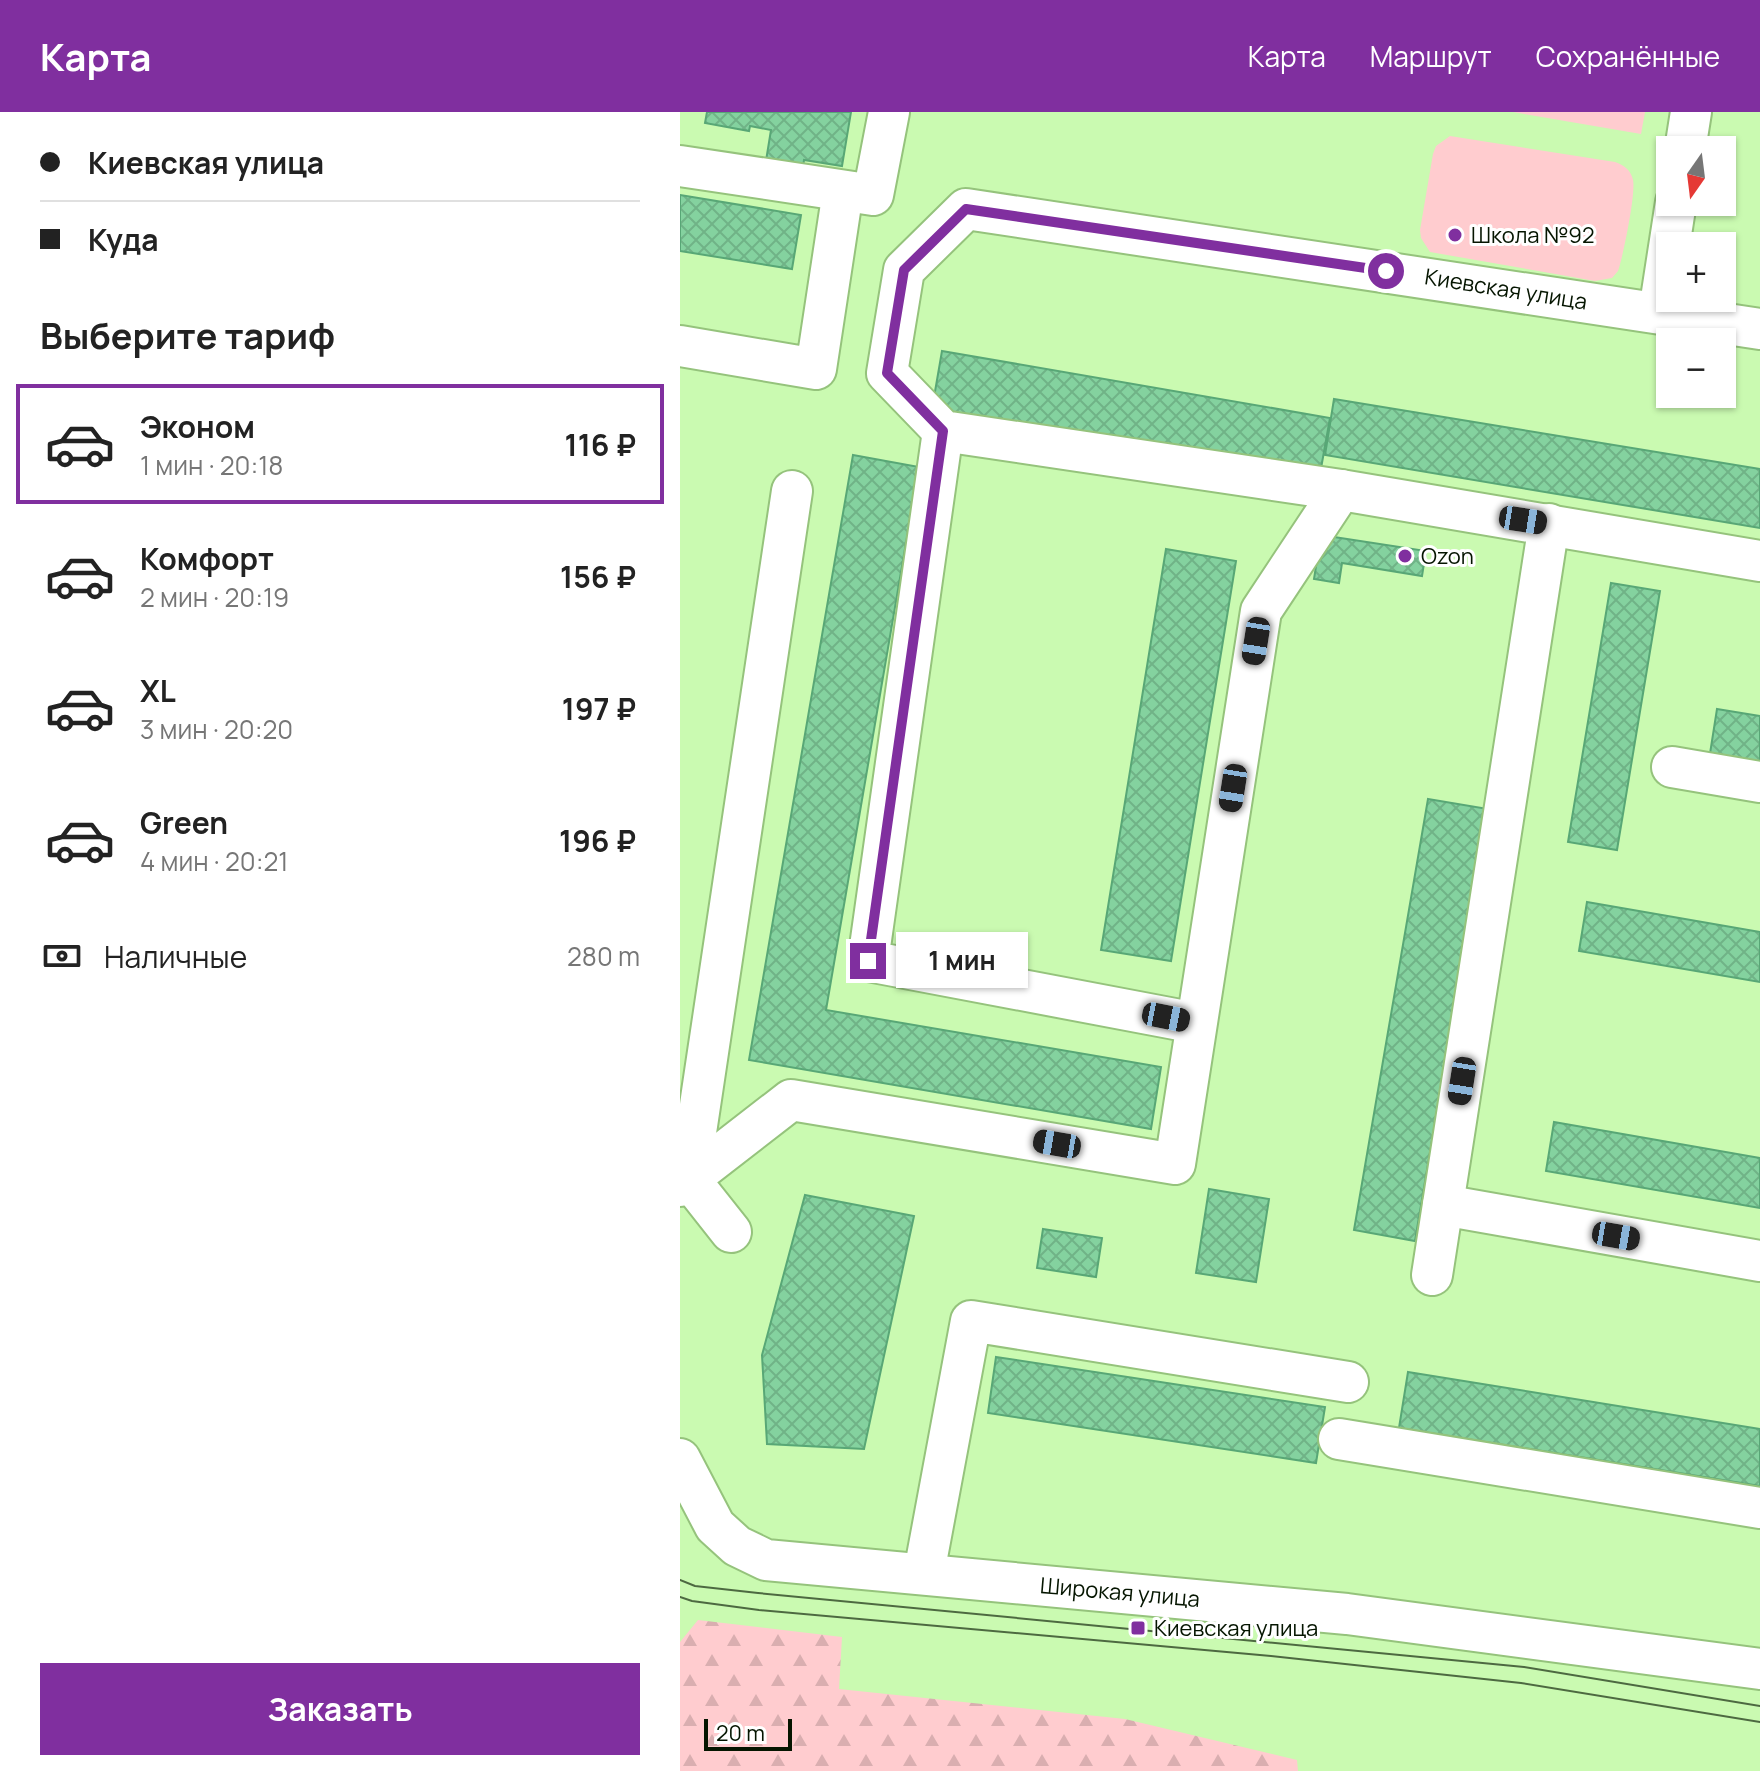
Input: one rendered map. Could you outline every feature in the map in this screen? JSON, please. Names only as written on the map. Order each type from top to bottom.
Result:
[{"type":"street","points":[[680,166],[873,195],[889,112]]},
{"type":"street","points":[[1687,136],[1691,112]]},
{"type":"street","points":[[680,346],[816,369],[843,191]]},
{"type":"street","name":"Киевская улица","points":[[943,431],[887,373],[904,270],[966,209],[1656,312]]},
{"type":"street","name":"Киевская улица","points":[[1659,312],[1760,329]]},
{"type":"street","points":[[1196,1023],[868,961],[943,431],[1341,490],[1760,561]]},
{"type":"street","points":[[685,1182],[791,1100],[1175,1164],[1261,611],[1341,490]]},
{"type":"street","points":[[685,1182],[792,491]]},
{"type":"street","points":[[1432,1275],[1549,524]]},
{"type":"street","points":[[1672,767],[1760,782]]},
{"type":"street","points":[[685,1182],[731,1232]]},
{"type":"street","points":[[1443,1205],[1760,1261]]},
{"type":"street","points":[[924,1573],[971,1321],[1348,1382]]},
{"type":"street","points":[[1339,1439],[1760,1508]]},
{"type":"street","points":[[680,1459],[697,1529]]},
{"type":"street","name":"Широкая улица","points":[[697,1529],[766,1560],[1347,1614],[1760,1669]]},
{"type":"green space","points":[[1513,112],[1645,112],[1641,134]]},
{"type":"green space","points":[[1450,136],[1615,162],[1627,168],[1633,180],[1633,198],[1618,271],[1612,278],[1595,281],[1430,252],[1421,238],[1420,230],[1433,154],[1436,146]]},
{"type":"green space","points":[[698,1620],[842,1637],[839,1689],[1125,1719],[1297,1760],[1298,1771],[680,1771],[680,1642]]},
{"type":"building","points":[[707,112],[851,112],[842,166],[804,160],[802,173],[765,167],[771,130],[750,126],[749,131],[705,123]]},
{"type":"building","points":[[680,195],[801,215],[792,269],[680,251]]},
{"type":"building","points":[[942,351],[1330,418],[1320,474],[932,409]]},
{"type":"building","points":[[1334,399],[1760,469],[1760,528],[1325,455]]},
{"type":"building","points":[[853,455],[919,467],[826,1010],[1161,1067],[1151,1129],[749,1060]]},
{"type":"building","points":[[1321,535],[1426,551],[1422,576],[1342,563],[1339,583],[1314,579]]},
{"type":"building","points":[[1166,549],[1236,561],[1171,961],[1101,950]]},
{"type":"building","points":[[1611,583],[1660,591],[1617,850],[1568,842]]},
{"type":"building","points":[[1717,709],[1760,716],[1760,768],[1709,760]]},
{"type":"building","points":[[1428,799],[1488,809],[1415,1241],[1354,1230]]},
{"type":"building","points":[[1587,902],[1760,932],[1760,982],[1579,951]]},
{"type":"building","points":[[1554,1122],[1760,1158],[1760,1208],[1546,1171]]},
{"type":"building","points":[[1209,1189],[1269,1199],[1256,1282],[1196,1273]]},
{"type":"building","points":[[805,1195],[914,1216],[864,1449],[767,1444],[762,1355]]},
{"type":"building","points":[[1043,1229],[1102,1238],[1096,1277],[1037,1268]]},
{"type":"building","points":[[996,1357],[1325,1407],[1316,1463],[988,1413]]},
{"type":"building","points":[[1408,1372],[1760,1429],[1760,1486],[1399,1428]]},
{"type":"tram line","points":[[680,1580],[695,1586],[758,1593],[1524,1667],[1760,1706]]},
{"type":"tram line","points":[[680,1597],[759,1610],[1271,1656],[1521,1683],[1760,1722]]},
{"type":"place","name":"Школа №92","points":[[1455,235]]},
{"type":"place","name":"Ozon","points":[[1405,556]]},
{"type":"place","name":"Киевская улица","points":[[1138,1628]]},
{"type":"route","points":[[868,961],[943,431],[887,373],[904,270],[966,209],[1386,271]]}]
